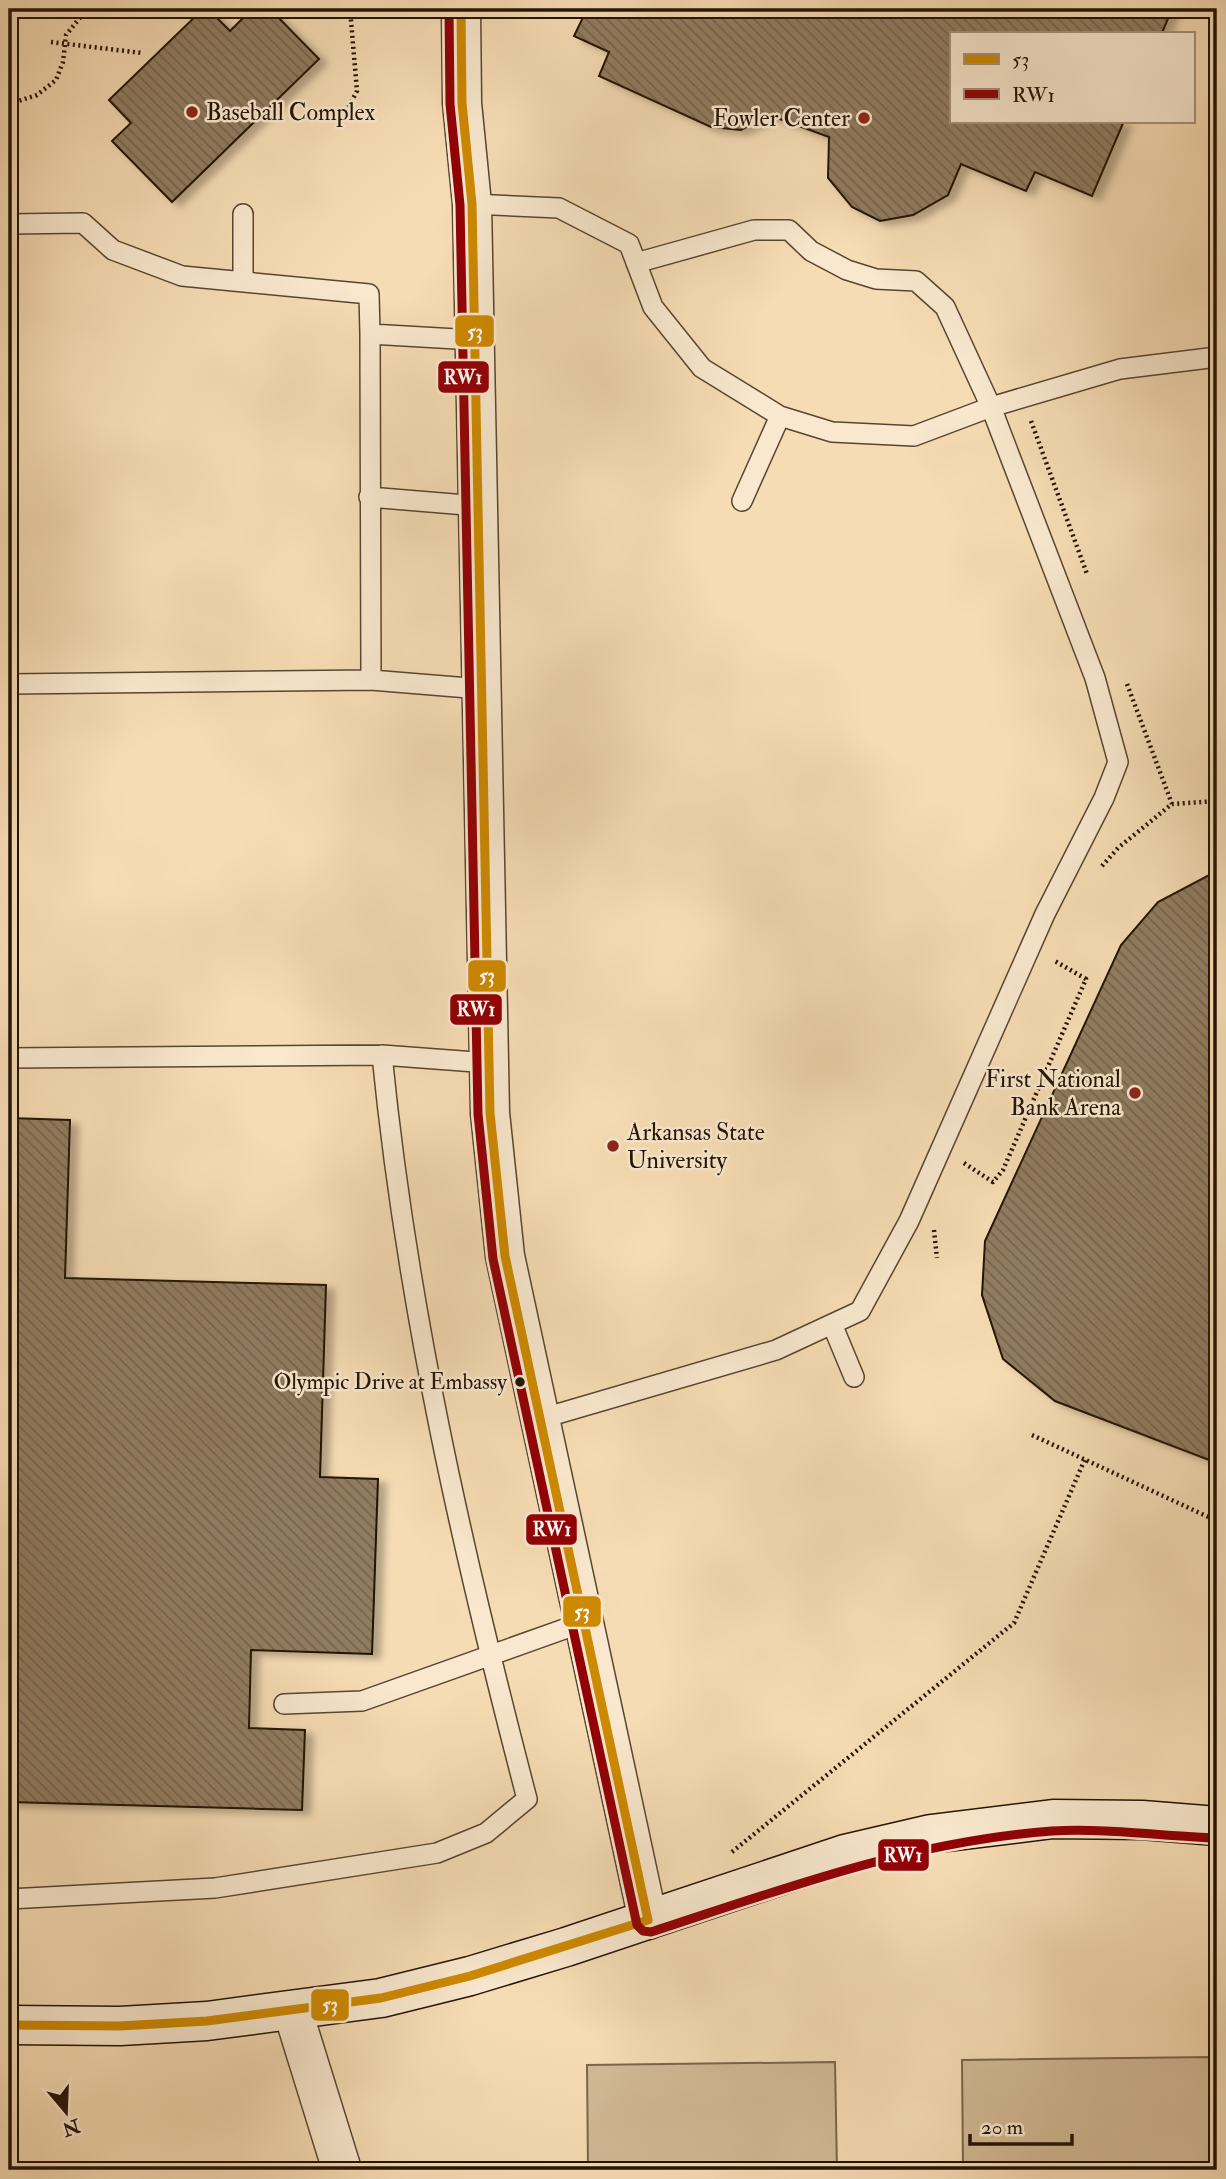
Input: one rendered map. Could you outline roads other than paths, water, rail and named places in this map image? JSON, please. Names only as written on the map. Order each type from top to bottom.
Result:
[{"type":"street","points":[[461,9],[462,103],[472,204],[490,1113],[505,1256],[648,1920]]},
{"type":"street","points":[[9,2025],[120,2026],[293,2012],[381,1998],[470,1976],[845,1854],[931,1833],[1053,1819],[1142,1820],[1217,1826]]},
{"type":"street","points":[[293,2012],[342,2170]]},
{"type":"lane","points":[[472,204],[559,208],[629,244],[653,307],[702,368],[779,416],[832,432],[914,436],[991,407],[1120,369],[1217,357]]},
{"type":"lane","points":[[243,214],[243,282]]},
{"type":"lane","points":[[9,224],[83,223],[113,250],[182,276],[369,294],[371,680]]},
{"type":"lane","points":[[540,1419],[776,1350],[860,1311],[909,1221],[1045,914],[1104,798],[1118,762],[1094,678],[991,407],[945,307],[916,281],[876,279],[847,270],[811,251],[789,230],[754,230],[636,263]]},
{"type":"lane","points":[[370,334],[474,341]]},
{"type":"lane","points":[[742,501],[779,416]]},
{"type":"lane","points":[[369,497],[478,506]]},
{"type":"lane","points":[[9,684],[371,680],[481,689]]},
{"type":"lane","points":[[9,1899],[215,1888],[437,1853],[486,1833],[527,1800],[490,1656],[435,1412],[392,1155],[382,1055]]},
{"type":"lane","points":[[9,1058],[382,1055],[489,1063]]},
{"type":"lane","points":[[832,1324],[854,1377]]},
{"type":"lane","points":[[284,1704],[362,1701],[584,1622]]},
{"type":"place","name":"Baseball Complex","points":[[192,112]]},
{"type":"place","name":"Fowler Center","points":[[864,118]]},
{"type":"place","name":"First National Bank Arena","points":[[1135,1093]]},
{"type":"place","name":"Arkansas State University","points":[[613,1146]]},
{"type":"place","name":"Olympic Drive at Embassy","points":[[520,1382]]}]
